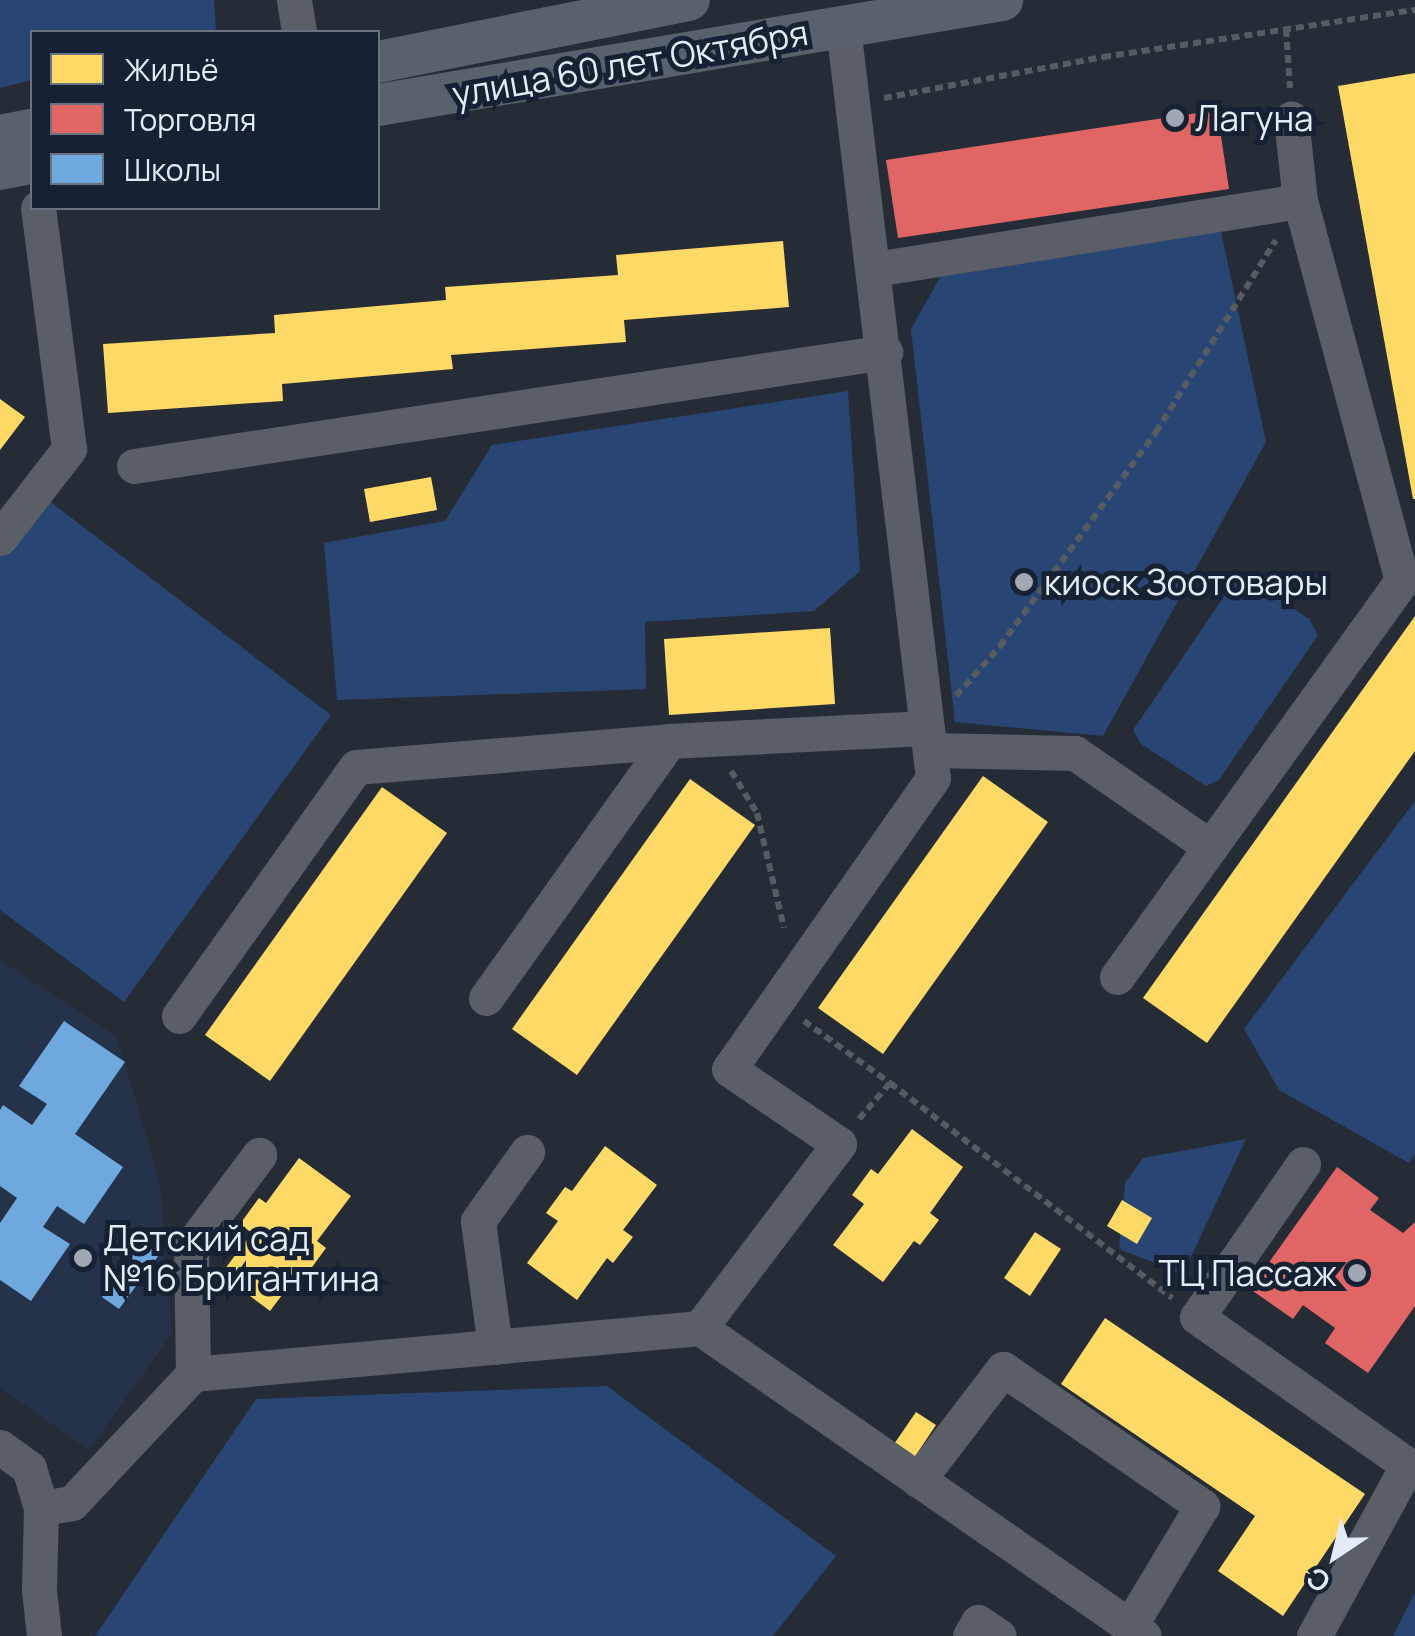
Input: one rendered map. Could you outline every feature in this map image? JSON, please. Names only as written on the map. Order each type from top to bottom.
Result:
[{"type":"main road","name":"улица 60 лет Октября","points":[[380,62],[689,0]]},
{"type":"main road","name":"улица 60 лет Октября","points":[[380,105],[841,14],[1002,0]]},
{"type":"main road","points":[[0,169],[25,144]]},
{"type":"lane","points":[[294,0],[299,30]]},
{"type":"lane","points":[[700,1328],[839,1144],[729,1069],[933,778],[886,352],[841,14]]},
{"type":"lane","points":[[1117,977],[1402,582],[1300,201],[1291,118]]},
{"type":"lane","points":[[875,270],[1300,201]]},
{"type":"lane","points":[[0,538],[69,449],[38,210]]},
{"type":"lane","points":[[134,466],[886,352]]},
{"type":"lane","points":[[179,1016],[356,767],[670,741],[929,739],[1075,753],[1210,848]]},
{"type":"lane","points":[[486,998],[670,741]]},
{"type":"lane","points":[[495,1347],[478,1221],[526,1152]]},
{"type":"lane","points":[[193,1374],[191,1246],[260,1155]]},
{"type":"lane","points":[[1303,1164],[1197,1317],[1411,1468],[1314,1636]]},
{"type":"lane","points":[[41,1508],[72,1504],[193,1374],[700,1328],[918,1480],[1137,1631],[1202,1506],[1002,1369],[918,1480]]},
{"type":"lane","points":[[0,1447],[29,1468],[41,1508],[39,1590],[44,1636]]},
{"type":"lane","points":[[970,1636],[978,1622],[999,1636]]},
{"type":"path","points":[[854,104],[1104,57],[1415,10]]},
{"type":"path","points":[[1286,29],[1291,118]]},
{"type":"path","points":[[929,739],[1156,432],[1300,201]]},
{"type":"path","points":[[712,740],[757,813],[788,990],[890,1083],[1197,1317]]},
{"type":"path","points":[[839,1144],[890,1083]]},
{"type":"shaded area","points":[[0,0],[214,0],[216,30],[30,30],[30,80],[0,88]]},
{"type":"shaded area","points":[[1219,222],[1266,442],[1103,736],[955,722],[911,329],[949,261]]},
{"type":"shaded area","points":[[848,391],[860,571],[814,611],[645,622],[646,689],[337,700],[324,543],[445,521],[492,445]]},
{"type":"shaded area","points":[[40,494],[331,715],[124,1002],[0,910],[0,546]]},
{"type":"shaded area","points":[[1246,576],[1309,619],[1318,635],[1219,780],[1206,786],[1141,744],[1133,730],[1234,582]]},
{"type":"shaded area","points":[[1415,801],[1415,1154],[1409,1163],[1279,1090],[1244,1029]]},
{"type":"shaded area","name":"Детский сад №16 Бригантина","points":[[0,960],[117,1037],[160,1183],[172,1333],[89,1450],[0,1388]]},
{"type":"shaded area","points":[[1246,1139],[1183,1274],[1119,1249],[1125,1183],[1143,1158]]},
{"type":"shaded area","points":[[607,1386],[836,1556],[773,1636],[95,1636],[256,1399]]},
{"type":"shaded area","points":[[1415,1592],[1415,1636],[1393,1636]]},
{"type":"building: Жильё","points":[[1415,73],[1415,499],[1413,499],[1338,86]]},
{"type":"building: Жильё","points":[[783,241],[789,307],[624,320],[626,342],[451,355],[453,369],[282,384],[283,401],[108,413],[103,344],[275,333],[274,315],[446,300],[445,287],[618,275],[616,255]]},
{"type":"building: Жильё","points":[[0,399],[25,417],[0,450]]},
{"type":"building: Жильё","points":[[431,477],[437,510],[370,522],[364,489]]},
{"type":"building: Жильё","points":[[1415,616],[1415,751],[1207,1043],[1143,998]]},
{"type":"building: Жильё","points":[[830,628],[835,704],[669,715],[664,639]]},
{"type":"building: Жильё","points":[[983,776],[1048,822],[883,1054],[818,1008]]},
{"type":"building: Жильё","points":[[690,779],[755,825],[577,1075],[512,1029]]},
{"type":"building: Жильё","points":[[382,787],[447,833],[270,1081],[205,1035]]},
{"type":"building: Жильё","points":[[912,1129],[963,1167],[930,1213],[939,1220],[920,1245],[914,1241],[883,1282],[833,1245],[864,1204],[852,1195],[871,1169],[878,1174]]},
{"type":"building: Жильё","points":[[605,1146],[657,1185],[623,1230],[633,1237],[613,1263],[607,1258],[577,1300],[527,1263],[558,1221],[546,1213],[565,1187],[572,1191]]},
{"type":"building: Жильё","points":[[299,1158],[351,1196],[317,1241],[326,1248],[307,1274],[301,1270],[270,1311],[221,1274],[252,1233],[240,1224],[259,1198],[266,1203]]},
{"type":"building: Жильё","points":[[1122,1200],[1152,1218],[1137,1244],[1107,1226]]},
{"type":"building: Жильё","points":[[1035,1232],[1061,1249],[1030,1296],[1004,1278]]},
{"type":"building: Жильё","points":[[1105,1318],[1365,1494],[1283,1616],[1218,1571],[1255,1516],[1061,1384]]},
{"type":"building: Жильё","points":[[916,1412],[936,1425],[912,1461],[892,1447]]},
{"type":"building: Торговля","points":[[1217,110],[1229,189],[898,238],[886,160]]},
{"type":"building: Торговля","points":[[1337,1167],[1379,1198],[1370,1210],[1403,1233],[1415,1222],[1415,1306],[1368,1373],[1325,1343],[1335,1328],[1303,1305],[1293,1319],[1250,1289]]},
{"type":"building: Школы","points":[[64,1021],[125,1062],[75,1134],[123,1167],[84,1224],[57,1206],[43,1227],[70,1244],[31,1301],[0,1280],[0,1223],[17,1198],[0,1186],[0,1110],[3,1105],[32,1125],[47,1104],[19,1086]]},
{"type":"building: Школы","points":[[144,1239],[162,1251],[119,1309],[102,1297]]},
{"type":"place","name":"Лагуна","points":[[1175,118]]},
{"type":"place","name":"киоск Зоотовары","points":[[1024,582]]},
{"type":"place","name":"Детский сад №16 Бригантина","points":[[83,1258]]},
{"type":"place","name":"ТЦ Пассаж","points":[[1357,1273]]}]
